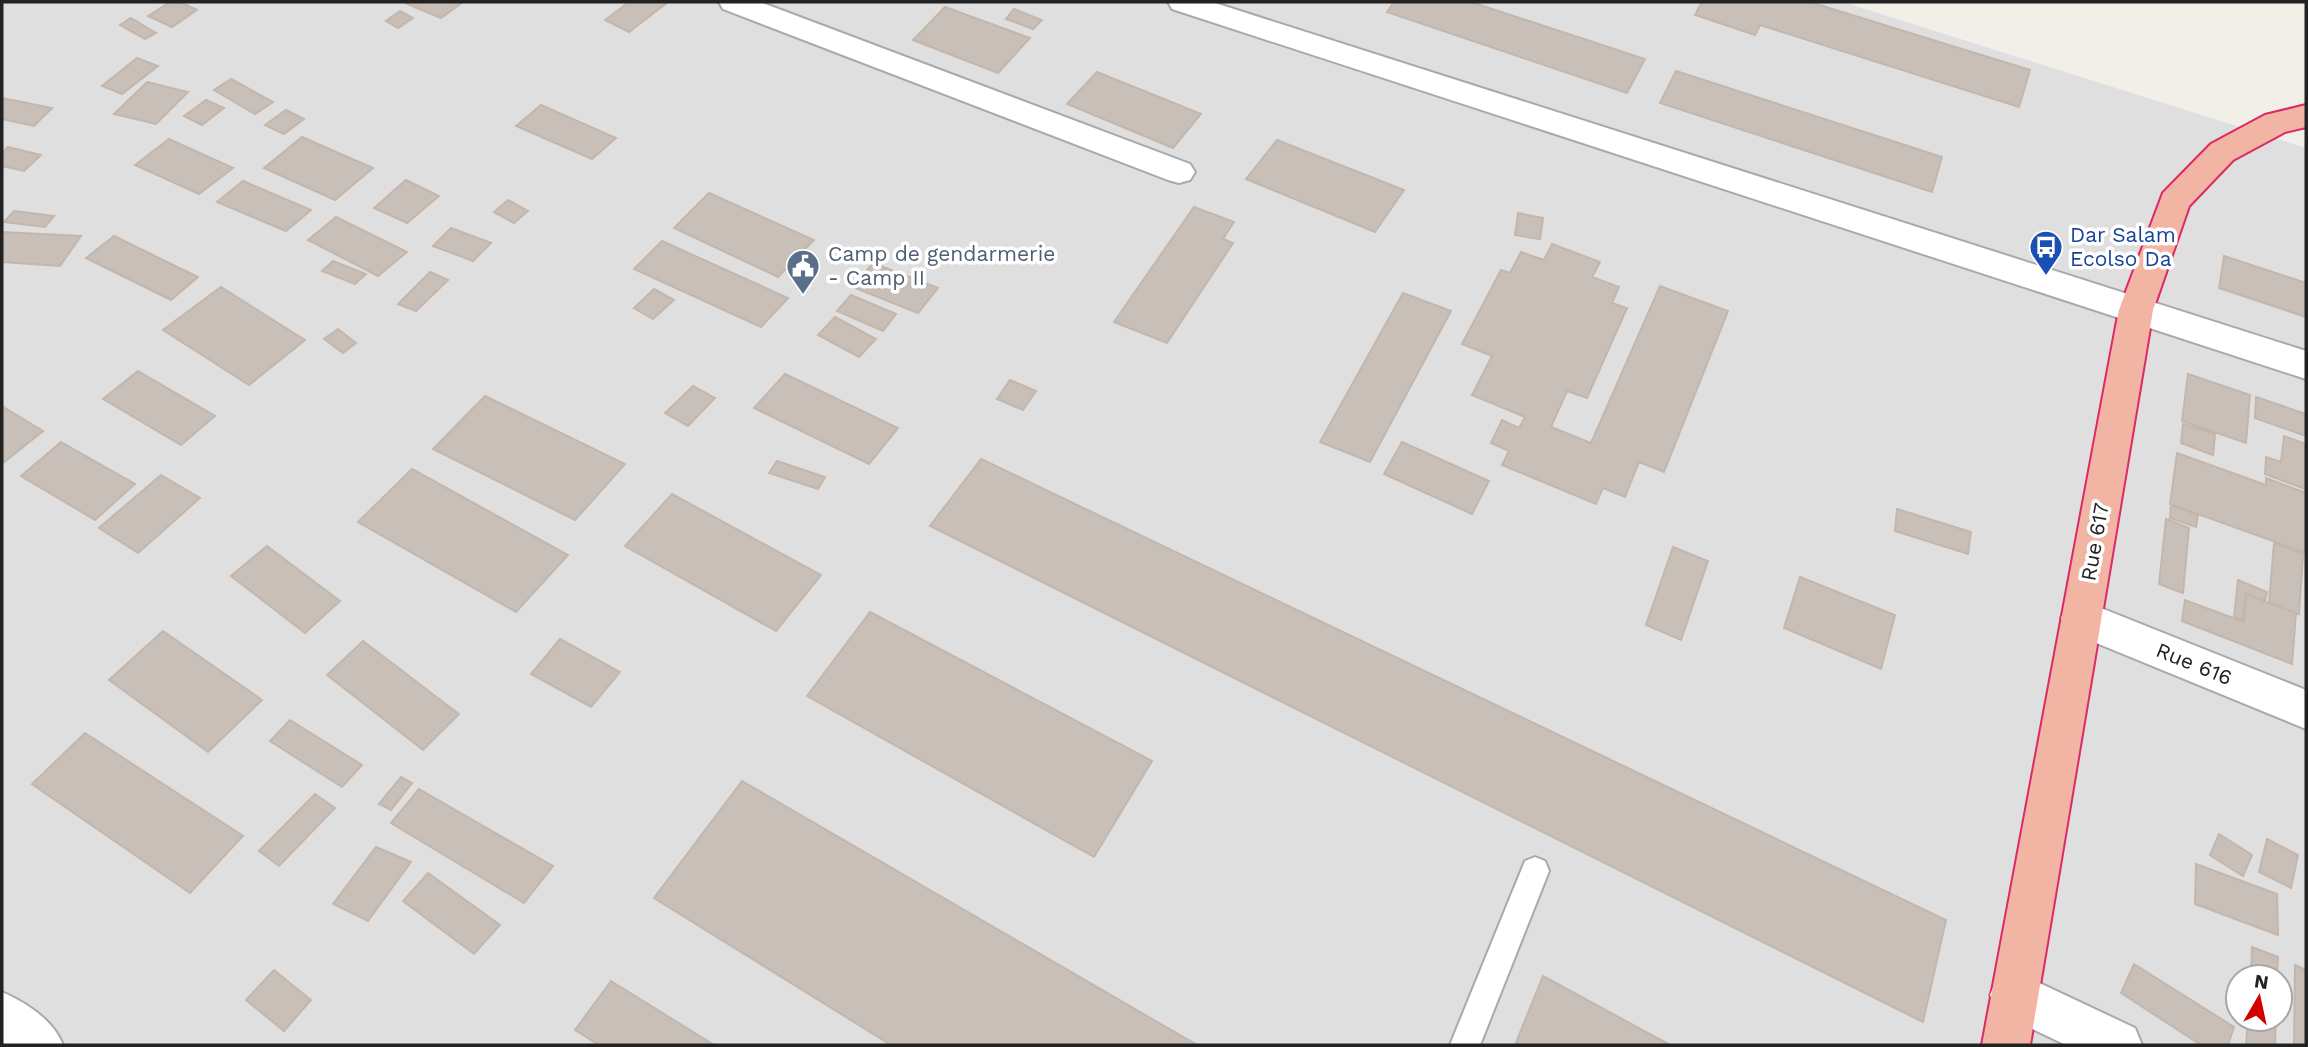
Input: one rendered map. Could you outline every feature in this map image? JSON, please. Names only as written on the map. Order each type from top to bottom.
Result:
[{"type":"highway","name":"Rue 617","points":[[2006,1045],[2136,310],[2175,201],[2222,152],[2276,123],[2306,116]]},
{"type":"street","points":[[733,2],[1179,172]]},
{"type":"street","points":[[1182,2],[2306,365]]},
{"type":"street","name":"Rue 616","points":[[2081,618],[2306,710]]},
{"type":"street","points":[[2014,995],[2118,1045]]},
{"type":"street","points":[[2,1016],[39,1045]]},
{"type":"lane","points":[[1465,1045],[1535,871]]},
{"type":"shaded area","points":[[2,2],[1843,2],[2306,148],[2306,1045],[2,1045]]},
{"type":"building","points":[[170,2],[180,2],[197,10],[172,27],[148,16]]},
{"type":"building","points":[[403,2],[463,2],[441,18]]},
{"type":"building","points":[[629,2],[668,2],[629,32],[605,20]]},
{"type":"building","points":[[1394,2],[1471,2],[1645,59],[1627,93],[1387,12]]},
{"type":"building","points":[[1702,2],[1810,2],[2030,70],[2019,107],[1760,25],[1755,35],[1695,15]]},
{"type":"building","points":[[945,7],[1030,38],[998,73],[913,40]]},
{"type":"building","points":[[1014,9],[1042,20],[1033,29],[1006,19]]},
{"type":"building","points":[[400,11],[413,18],[398,28],[386,21]]},
{"type":"building","points":[[131,18],[156,33],[145,39],[120,25]]},
{"type":"building","points":[[137,58],[158,66],[122,94],[102,86]]},
{"type":"building","points":[[1676,71],[1942,157],[1932,192],[1660,103]]},
{"type":"building","points":[[1097,72],[1201,114],[1173,148],[1067,104]]},
{"type":"building","points":[[231,79],[273,102],[255,114],[214,90]]},
{"type":"building","points":[[147,82],[188,92],[156,124],[114,114]]},
{"type":"building","points":[[2,98],[52,108],[34,126],[2,119]]},
{"type":"building","points":[[206,100],[224,108],[202,125],[184,116]]},
{"type":"building","points":[[541,105],[616,138],[592,159],[516,126]]},
{"type":"building","points":[[286,110],[304,119],[284,134],[265,125]]},
{"type":"building","points":[[302,137],[373,168],[335,200],[264,168]]},
{"type":"building","points":[[169,139],[233,168],[199,194],[135,165]]},
{"type":"building","points":[[1277,140],[1404,190],[1375,232],[1246,179]]},
{"type":"building","points":[[8,147],[41,155],[24,171],[2,166],[2,153]]},
{"type":"building","points":[[406,180],[439,196],[407,223],[374,208]]},
{"type":"building","points":[[243,181],[311,210],[286,231],[217,202]]},
{"type":"building","points":[[709,193],[814,240],[778,277],[674,228]]},
{"type":"building","points":[[508,200],[528,211],[514,223],[494,212]]},
{"type":"building","points":[[1194,207],[1234,222],[1223,239],[1233,243],[1167,343],[1114,322]]},
{"type":"building","points":[[14,211],[54,216],[45,227],[4,222]]},
{"type":"building","points":[[1518,213],[1543,218],[1540,239],[1515,235]]},
{"type":"building","points":[[336,217],[407,252],[378,276],[308,240]]},
{"type":"building","points":[[451,228],[491,243],[473,261],[433,246]]},
{"type":"building","points":[[2,232],[81,236],[60,266],[2,262]]},
{"type":"building","points":[[114,236],[198,277],[171,300],[86,258]]},
{"type":"building","points":[[662,241],[788,298],[761,327],[634,269]]},
{"type":"building","points":[[1552,244],[1600,262],[1592,277],[1619,287],[1612,303],[1627,308],[1587,398],[1567,391],[1551,427],[1591,443],[1660,286],[1728,311],[1664,472],[1639,462],[1625,497],[1603,488],[1596,504],[1502,465],[1509,451],[1491,443],[1502,420],[1519,428],[1525,417],[1472,395],[1492,356],[1462,344],[1501,270],[1510,273],[1521,252],[1544,260]]},
{"type":"building","points":[[2224,256],[2306,283],[2306,317],[2219,288]]},
{"type":"building","points":[[333,261],[366,274],[355,284],[322,271]]},
{"type":"building","points":[[873,263],[938,288],[918,313],[853,287]]},
{"type":"building","points":[[430,272],[448,280],[416,311],[398,304]]},
{"type":"building","points":[[221,287],[305,340],[249,385],[163,330]]},
{"type":"building","points":[[654,289],[674,300],[653,319],[634,308]]},
{"type":"building","points":[[1403,293],[1451,311],[1370,462],[1320,442]]},
{"type":"building","points":[[851,295],[896,314],[883,331],[837,311]]},
{"type":"building","points":[[835,317],[876,339],[859,357],[818,335]]},
{"type":"building","points":[[338,329],[356,343],[343,353],[324,339]]},
{"type":"building","points":[[138,371],[215,416],[181,445],[103,399]]},
{"type":"building","points":[[785,374],[898,428],[869,464],[754,408]]},
{"type":"building","points":[[2188,374],[2250,395],[2246,443],[2182,421]]},
{"type":"building","points":[[1010,380],[1036,391],[1023,410],[997,399]]},
{"type":"building","points":[[693,386],[715,398],[688,426],[665,413]]},
{"type":"building","points":[[485,396],[625,464],[575,520],[433,449]]},
{"type":"building","points":[[2256,397],[2306,414],[2306,436],[2255,418]]},
{"type":"building","points":[[2,406],[43,431],[2,464]]},
{"type":"building","points":[[2183,424],[2215,434],[2213,455],[2181,443]]},
{"type":"building","points":[[2284,436],[2306,444],[2305,489],[2265,474],[2266,457],[2281,462]]},
{"type":"building","points":[[61,442],[135,484],[95,520],[21,476]]},
{"type":"building","points":[[1402,442],[1489,481],[1472,514],[1384,474]]},
{"type":"building","points":[[2177,453],[2266,485],[2266,478],[2306,493],[2306,553],[2170,504]]},
{"type":"building","points":[[981,459],[1946,920],[1923,1022],[930,526]]},
{"type":"building","points":[[777,461],[825,477],[818,489],[769,473]]},
{"type":"building","points":[[412,469],[568,555],[516,612],[358,522]]},
{"type":"building","points":[[161,475],[200,498],[138,553],[99,528]]},
{"type":"building","points":[[672,494],[821,575],[776,631],[625,546]]},
{"type":"building","points":[[2171,505],[2198,515],[2196,527],[2170,518]]},
{"type":"building","points":[[1897,509],[1971,532],[1968,554],[1895,531]]},
{"type":"building","points":[[2166,519],[2189,528],[2183,593],[2159,584]]},
{"type":"building","points":[[2274,543],[2303,554],[2299,614],[2269,603]]},
{"type":"building","points":[[267,546],[340,601],[305,633],[231,576]]},
{"type":"building","points":[[1673,547],[1708,561],[1681,640],[1646,625]]},
{"type":"building","points":[[1800,577],[1895,615],[1881,669],[1784,628]]},
{"type":"building","points":[[2238,580],[2267,592],[2265,601],[2246,594],[2242,620],[2234,617]]},
{"type":"building","points":[[2246,594],[2296,613],[2292,664],[2182,621],[2185,600],[2244,622]]},
{"type":"building","points":[[870,612],[1152,761],[1094,857],[807,696]]},
{"type":"building","points":[[163,631],[262,700],[208,752],[109,680]]},
{"type":"building","points":[[560,639],[620,672],[591,707],[531,674]]},
{"type":"building","points":[[363,641],[459,714],[423,750],[327,675]]},
{"type":"building","points":[[290,720],[362,765],[342,787],[270,741]]},
{"type":"building","points":[[85,733],[243,836],[190,893],[32,784]]},
{"type":"building","points":[[401,777],[412,783],[391,810],[379,804]]},
{"type":"building","points":[[742,781],[1197,1045],[891,1045],[654,898]]},
{"type":"building","points":[[419,789],[553,866],[524,903],[391,823]]},
{"type":"building","points":[[315,794],[335,808],[279,866],[259,851]]},
{"type":"building","points":[[2219,834],[2252,855],[2243,876],[2210,855]]},
{"type":"building","points":[[2267,839],[2298,855],[2291,888],[2259,872]]},
{"type":"building","points":[[376,847],[411,862],[368,921],[333,904]]},
{"type":"building","points":[[2196,864],[2277,894],[2278,935],[2195,904]]},
{"type":"building","points":[[428,873],[500,925],[474,954],[403,901]]},
{"type":"building","points":[[2252,947],[2278,957],[2278,963],[2251,963]]},
{"type":"building","points":[[2134,964],[2224,1021],[2224,1033],[2232,1033],[2228,1045],[2201,1045],[2121,993]]},
{"type":"building","points":[[2295,965],[2306,970],[2306,1045],[2294,1045]]},
{"type":"building","points":[[274,970],[311,1000],[284,1031],[246,1000]]},
{"type":"building","points":[[1543,976],[1670,1045],[1515,1045]]},
{"type":"building","points":[[611,981],[714,1045],[599,1045],[575,1030]]},
{"type":"building","points":[[2247,1033],[2275,1033],[2275,1045],[2246,1045]]},
{"type":"place","name":"Dar Salam Ecolso Da","points":[[2046,277]]},
{"type":"place","name":"Camp de gendarmerie - Camp II","points":[[803,296]]}]
